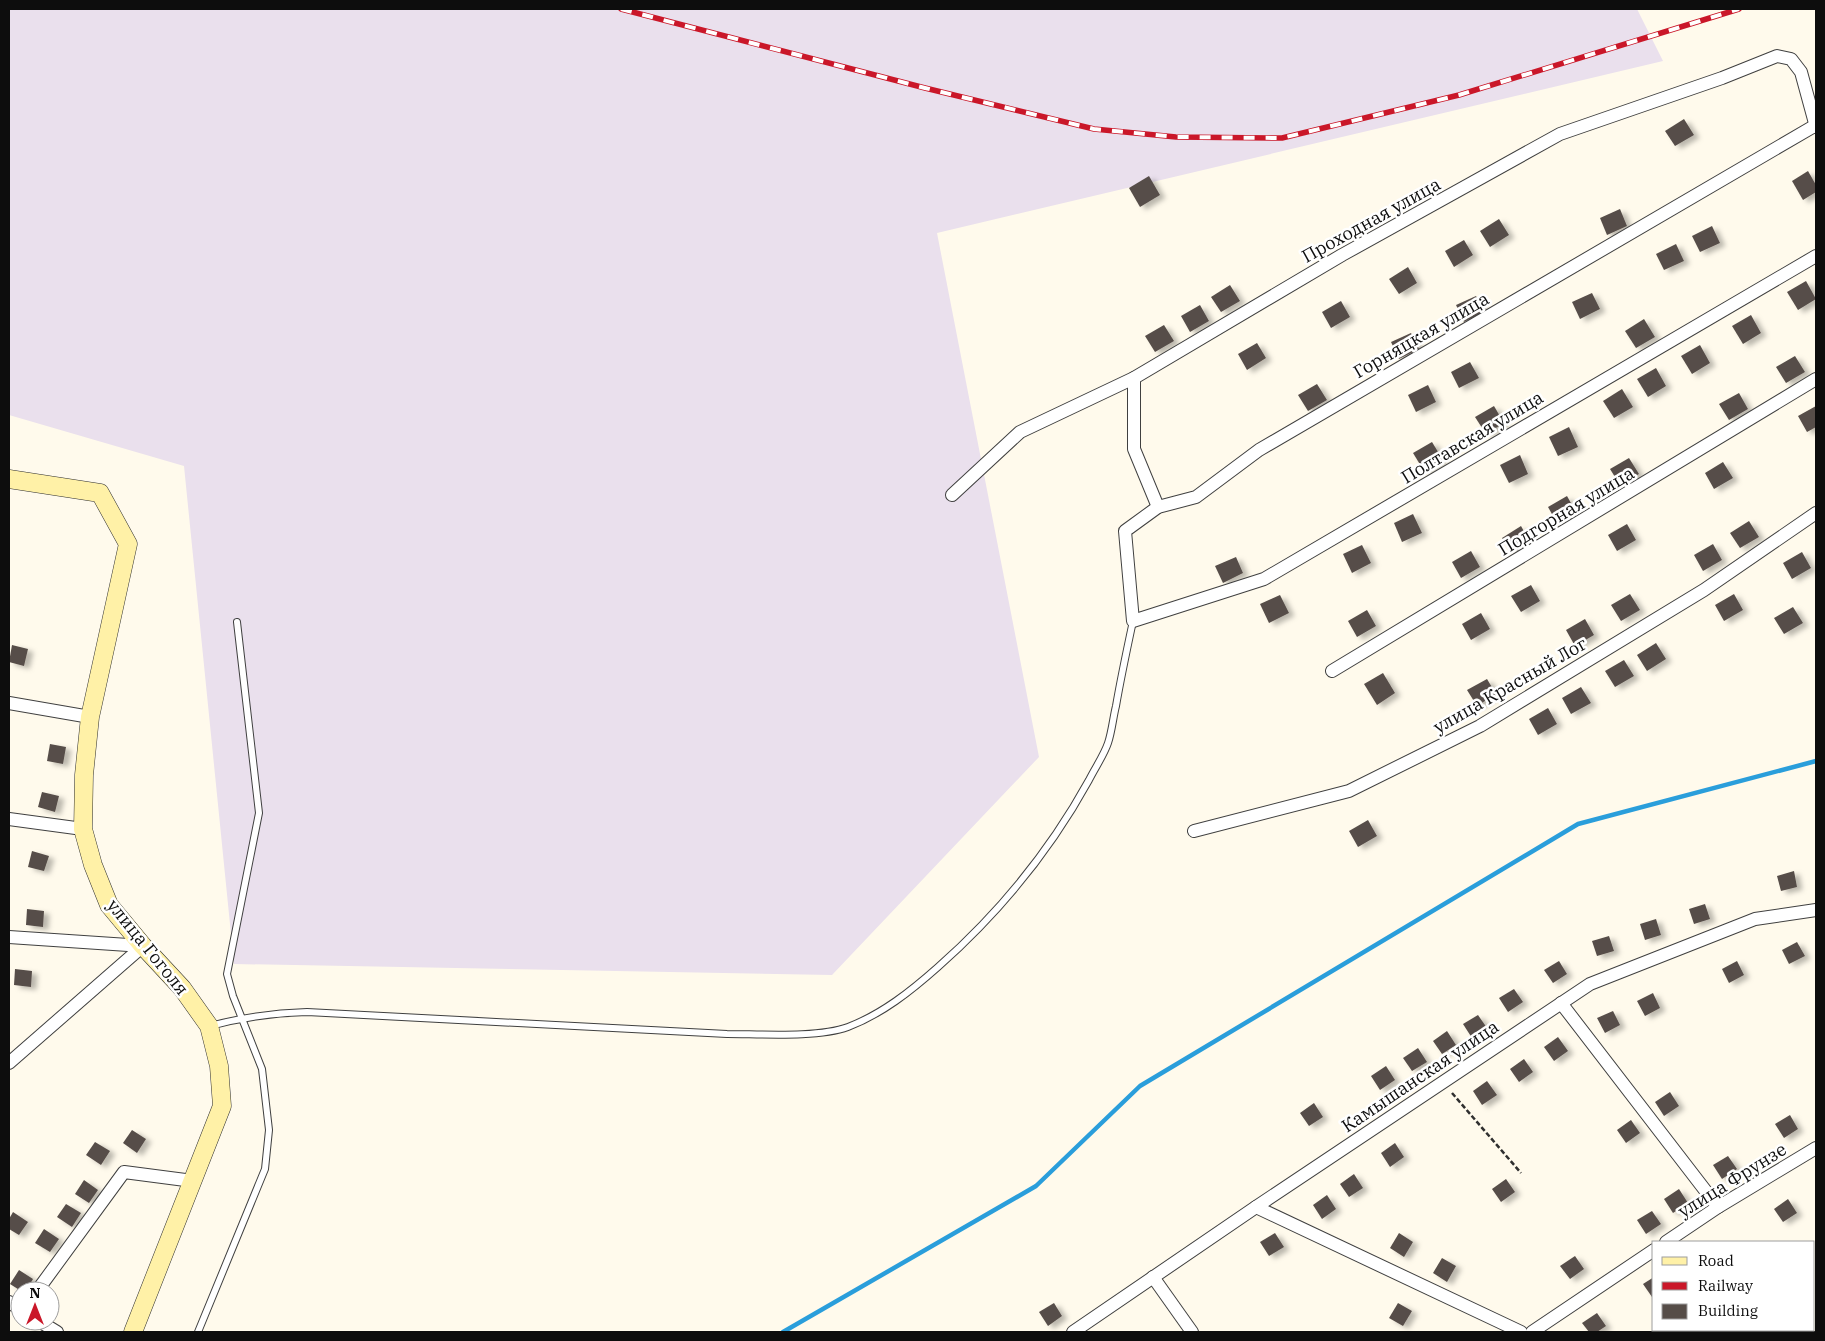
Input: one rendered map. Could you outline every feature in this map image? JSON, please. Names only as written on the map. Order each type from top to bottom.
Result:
[{"type":"street","name":"Проходная улица","points":[[952,495],[1020,432],[1134,378],[1342,255],[1560,134],[1722,78],[1777,56],[1791,59],[1801,72],[1816,126]]},
{"type":"street","name":"Горняцкая улица","points":[[1133,621],[1125,531],[1158,508],[1196,497],[1259,450],[1816,126]]},
{"type":"street","name":"Полтавская улица","points":[[1133,621],[1264,579],[1816,256]]},
{"type":"street","points":[[1134,378],[1134,449],[1158,508]]},
{"type":"street","name":"Подгорная улица","points":[[1332,671],[1816,379]]},
{"type":"street","name":"улица Гоголя","points":[[9,479],[100,493],[128,544],[90,717],[84,775],[83,829],[93,864],[109,905],[143,946],[182,988],[209,1026],[219,1066],[222,1106],[133,1332]]},
{"type":"street","name":"улица Красный Лог","points":[[1194,831],[1350,791],[1480,726],[1704,590],[1816,513]]},
{"type":"street","points":[[9,703],[90,717]]},
{"type":"street","points":[[9,819],[83,829]]},
{"type":"street","name":"Камышанская улица","points":[[1073,1332],[1256,1207],[1590,984],[1755,919],[1816,910]]},
{"type":"street","points":[[9,937],[143,946]]},
{"type":"street","points":[[9,1063],[143,946]]},
{"type":"street","points":[[1560,1004],[1718,1207]]},
{"type":"street","name":"улица Фрунзе","points":[[1667,1241],[1718,1207],[1816,1148]]},
{"type":"street","points":[[44,1281],[124,1172],[193,1181]]},
{"type":"street","points":[[1256,1207],[1521,1332]]},
{"type":"street","points":[[1532,1332],[1652,1251]]},
{"type":"street","points":[[1153,1277],[1192,1332]]},
{"type":"lane","points":[[209,1026],[242,1017],[273,1013],[334,1013],[727,1034],[818,1033],[846,1028],[869,1018],[892,1005],[966,942],[1006,900],[1049,846],[1084,789],[1108,743],[1133,621]]},
{"type":"lane","points":[[198,1332],[265,1169],[269,1130],[262,1068],[233,996],[227,974],[260,813],[237,622]]},
{"type":"path","points":[[1442,1082],[1522,1173]]},
{"type":"shaded area","points":[[9,9],[1637,9],[1663,61],[937,233],[1039,757],[832,975],[234,964],[184,466],[9,415]]},
{"type":"building","points":[[1684,119],[1694,135],[1675,146],[1665,131]]},
{"type":"building","points":[[1808,171],[1816,185],[1816,192],[1803,200],[1792,181]]},
{"type":"building","points":[[1149,176],[1160,195],[1140,207],[1129,188]]},
{"type":"building","points":[[1620,209],[1627,226],[1607,235],[1600,218]]},
{"type":"building","points":[[1499,219],[1509,235],[1490,247],[1480,231]]},
{"type":"building","points":[[1712,226],[1720,243],[1700,252],[1692,236]]},
{"type":"building","points":[[1464,240],[1473,255],[1454,267],[1445,251]]},
{"type":"building","points":[[1676,244],[1684,261],[1664,270],[1656,254]]},
{"type":"building","points":[[1408,267],[1417,283],[1399,294],[1389,279]]},
{"type":"building","points":[[1806,281],[1816,299],[1798,310],[1787,292]]},
{"type":"building","points":[[1230,285],[1240,301],[1221,312],[1211,297]]},
{"type":"building","points":[[1592,293],[1600,309],[1580,319],[1572,302]]},
{"type":"building","points":[[1476,296],[1484,312],[1464,322],[1456,305]]},
{"type":"building","points":[[1341,301],[1350,317],[1331,328],[1322,312]]},
{"type":"building","points":[[1200,305],[1209,321],[1190,332],[1181,316]]},
{"type":"building","points":[[1751,315],[1761,333],[1743,344],[1732,326]]},
{"type":"building","points":[[1644,319],[1655,337],[1636,348],[1625,331]]},
{"type":"building","points":[[1164,325],[1174,341],[1155,352],[1145,336]]},
{"type":"building","points":[[1411,333],[1419,349],[1399,359],[1391,342]]},
{"type":"building","points":[[1257,343],[1266,358],[1247,370],[1238,354]]},
{"type":"building","points":[[1700,345],[1710,363],[1692,374],[1681,356]]},
{"type":"building","points":[[1795,356],[1805,372],[1786,383],[1776,367]]},
{"type":"building","points":[[1470,362],[1479,378],[1459,388],[1451,372]]},
{"type":"building","points":[[1656,368],[1666,386],[1648,397],[1637,379]]},
{"type":"building","points":[[1317,384],[1327,400],[1308,411],[1298,395]]},
{"type":"building","points":[[1428,385],[1436,402],[1416,412],[1408,395]]},
{"type":"building","points":[[1622,389],[1633,407],[1614,418],[1603,401]]},
{"type":"building","points":[[1739,393],[1748,409],[1729,420],[1719,404]]},
{"type":"building","points":[[1494,406],[1504,423],[1486,434],[1475,417]]},
{"type":"building","points":[[1816,406],[1816,427],[1807,432],[1798,416]]},
{"type":"building","points":[[1569,427],[1578,447],[1558,456],[1549,437]]},
{"type":"building","points":[[1432,442],[1443,460],[1424,471],[1413,453]]},
{"type":"building","points":[[1520,455],[1528,474],[1509,483],[1500,465]]},
{"type":"building","points":[[1629,458],[1639,474],[1620,485],[1610,469]]},
{"type":"building","points":[[1723,462],[1733,478],[1714,489],[1705,473]]},
{"type":"building","points":[[1567,496],[1576,512],[1557,523],[1548,507]]},
{"type":"building","points":[[1413,514],[1422,533],[1402,542],[1394,523]]},
{"type":"building","points":[[1749,521],[1759,537],[1740,548],[1730,533]]},
{"type":"building","points":[[1627,524],[1636,540],[1617,551],[1608,535]]},
{"type":"building","points":[[1521,526],[1530,542],[1511,553],[1502,538]]},
{"type":"building","points":[[1713,544],[1722,560],[1703,571],[1694,555]]},
{"type":"building","points":[[1362,545],[1371,563],[1352,573],[1343,554]]},
{"type":"building","points":[[1471,551],[1480,567],[1461,578],[1452,562]]},
{"type":"building","points":[[1802,552],[1811,568],[1792,579],[1783,563]]},
{"type":"building","points":[[1236,557],[1243,573],[1223,583],[1215,566]]},
{"type":"building","points":[[1531,585],[1540,601],[1521,612],[1511,596]]},
{"type":"building","points":[[1630,594],[1640,610],[1621,621],[1611,605]]},
{"type":"building","points":[[1734,594],[1743,610],[1724,621],[1715,605]]},
{"type":"building","points":[[1280,595],[1289,613],[1269,623],[1260,604]]},
{"type":"building","points":[[1793,607],[1803,623],[1784,634],[1774,618]]},
{"type":"building","points":[[1367,610],[1376,626],[1357,637],[1348,621]]},
{"type":"building","points":[[1481,613],[1490,629],[1471,640],[1462,624]]},
{"type":"building","points":[[1585,619],[1594,635],[1575,646],[1566,630]]},
{"type":"building","points":[[1656,643],[1666,659],[1647,671],[1637,655]]},
{"type":"building","points":[[12,645],[28,649],[24,666],[9,662]]},
{"type":"building","points":[[1624,660],[1634,676],[1615,687],[1605,671]]},
{"type":"building","points":[[1383,673],[1395,693],[1377,705],[1364,684]]},
{"type":"building","points":[[1487,679],[1496,694],[1477,706],[1467,690]]},
{"type":"building","points":[[1581,687],[1591,703],[1571,714],[1562,698]]},
{"type":"building","points":[[1548,708],[1557,724],[1538,735],[1529,719]]},
{"type":"building","points":[[50,744],[66,747],[63,764],[47,761]]},
{"type":"building","points":[[42,792],[59,796],[55,812],[38,807]]},
{"type":"building","points":[[1368,820],[1377,836],[1358,847],[1349,831]]},
{"type":"building","points":[[32,851],[49,856],[44,871],[28,867]]},
{"type":"building","points":[[1794,871],[1797,887],[1781,891],[1777,876]]},
{"type":"building","points":[[1705,904],[1710,919],[1694,924],[1689,909]]},
{"type":"building","points":[[27,909],[44,911],[43,927],[26,925]]},
{"type":"building","points":[[1656,919],[1661,935],[1645,940],[1640,924]]},
{"type":"building","points":[[1609,936],[1614,951],[1597,956],[1592,941]]},
{"type":"building","points":[[1797,942],[1805,956],[1789,964],[1782,950]]},
{"type":"building","points":[[1559,961],[1567,974],[1553,983],[1544,970]]},
{"type":"building","points":[[1737,961],[1744,975],[1729,983],[1722,969]]},
{"type":"building","points":[[15,969],[32,971],[31,987],[14,985]]},
{"type":"building","points":[[1514,989],[1523,1002],[1508,1012],[1499,998]]},
{"type":"building","points":[[1653,993],[1660,1008],[1645,1016],[1637,1001]]},
{"type":"building","points":[[1613,1011],[1620,1025],[1605,1033],[1597,1018]]},
{"type":"building","points":[[1478,1015],[1487,1028],[1472,1038],[1463,1024]]},
{"type":"building","points":[[1447,1031],[1456,1045],[1442,1054],[1433,1041]]},
{"type":"building","points":[[1558,1037],[1568,1051],[1554,1061],[1544,1047]]},
{"type":"building","points":[[1418,1048],[1427,1062],[1412,1071],[1403,1058]]},
{"type":"building","points":[[1524,1059],[1533,1072],[1519,1082],[1510,1069]]},
{"type":"building","points":[[1386,1066],[1395,1080],[1380,1090],[1371,1076]]},
{"type":"building","points":[[1487,1081],[1497,1095],[1482,1105],[1473,1091]]},
{"type":"building","points":[[1670,1092],[1679,1106],[1664,1116],[1655,1102]]},
{"type":"building","points":[[1314,1103],[1323,1117],[1309,1126],[1300,1113]]},
{"type":"building","points":[[1790,1115],[1798,1129],[1784,1138],[1775,1124]]},
{"type":"building","points":[[1631,1120],[1640,1133],[1626,1143],[1617,1130]]},
{"type":"building","points":[[132,1130],[146,1139],[137,1153],[123,1143]]},
{"type":"building","points":[[95,1142],[110,1151],[101,1165],[86,1155]]},
{"type":"building","points":[[1395,1143],[1404,1157],[1390,1167],[1381,1153]]},
{"type":"building","points":[[1728,1156],[1737,1169],[1722,1179],[1713,1165]]},
{"type":"building","points":[[1354,1174],[1363,1188],[1349,1197],[1340,1184]]},
{"type":"building","points":[[1506,1179],[1515,1192],[1501,1202],[1492,1189]]},
{"type":"building","points":[[84,1180],[98,1190],[89,1203],[75,1194]]},
{"type":"building","points":[[1679,1189],[1688,1203],[1673,1213],[1664,1199]]},
{"type":"building","points":[[1327,1195],[1336,1209],[1322,1219],[1313,1205]]},
{"type":"building","points":[[1788,1199],[1797,1213],[1783,1222],[1774,1209]]},
{"type":"building","points":[[66,1204],[81,1213],[72,1227],[57,1217]]},
{"type":"building","points":[[1652,1211],[1661,1224],[1646,1234],[1637,1220]]},
{"type":"building","points":[[13,1212],[28,1222],[19,1235],[9,1229],[9,1219]]},
{"type":"building","points":[[44,1229],[59,1239],[50,1252],[35,1243]]},
{"type":"building","points":[[1275,1233],[1284,1247],[1269,1256],[1260,1242]]},
{"type":"building","points":[[1399,1233],[1413,1242],[1404,1257],[1390,1248]]},
{"type":"building","points":[[1575,1256],[1584,1269],[1570,1279],[1560,1266]]},
{"type":"building","points":[[1442,1258],[1456,1266],[1447,1282],[1433,1273]]},
{"type":"building","points":[[19,1270],[33,1279],[32,1281],[12,1281]]},
{"type":"building","points":[[1652,1278],[1652,1297],[1643,1284]]},
{"type":"building","points":[[1054,1303],[1062,1316],[1048,1326],[1039,1312]]},
{"type":"building","points":[[1398,1303],[1412,1311],[1403,1326],[1389,1318]]},
{"type":"building","points":[[1597,1313],[1606,1326],[1597,1332],[1589,1332],[1582,1323]]},
{"type":"waterway","points":[[783,1332],[1036,1186],[1140,1086],[1578,824],[1816,761]]},
{"type":"railway","points":[[621,9],[925,88],[1094,129],[1176,137],[1282,138],[1459,95],[1739,9]]}]
